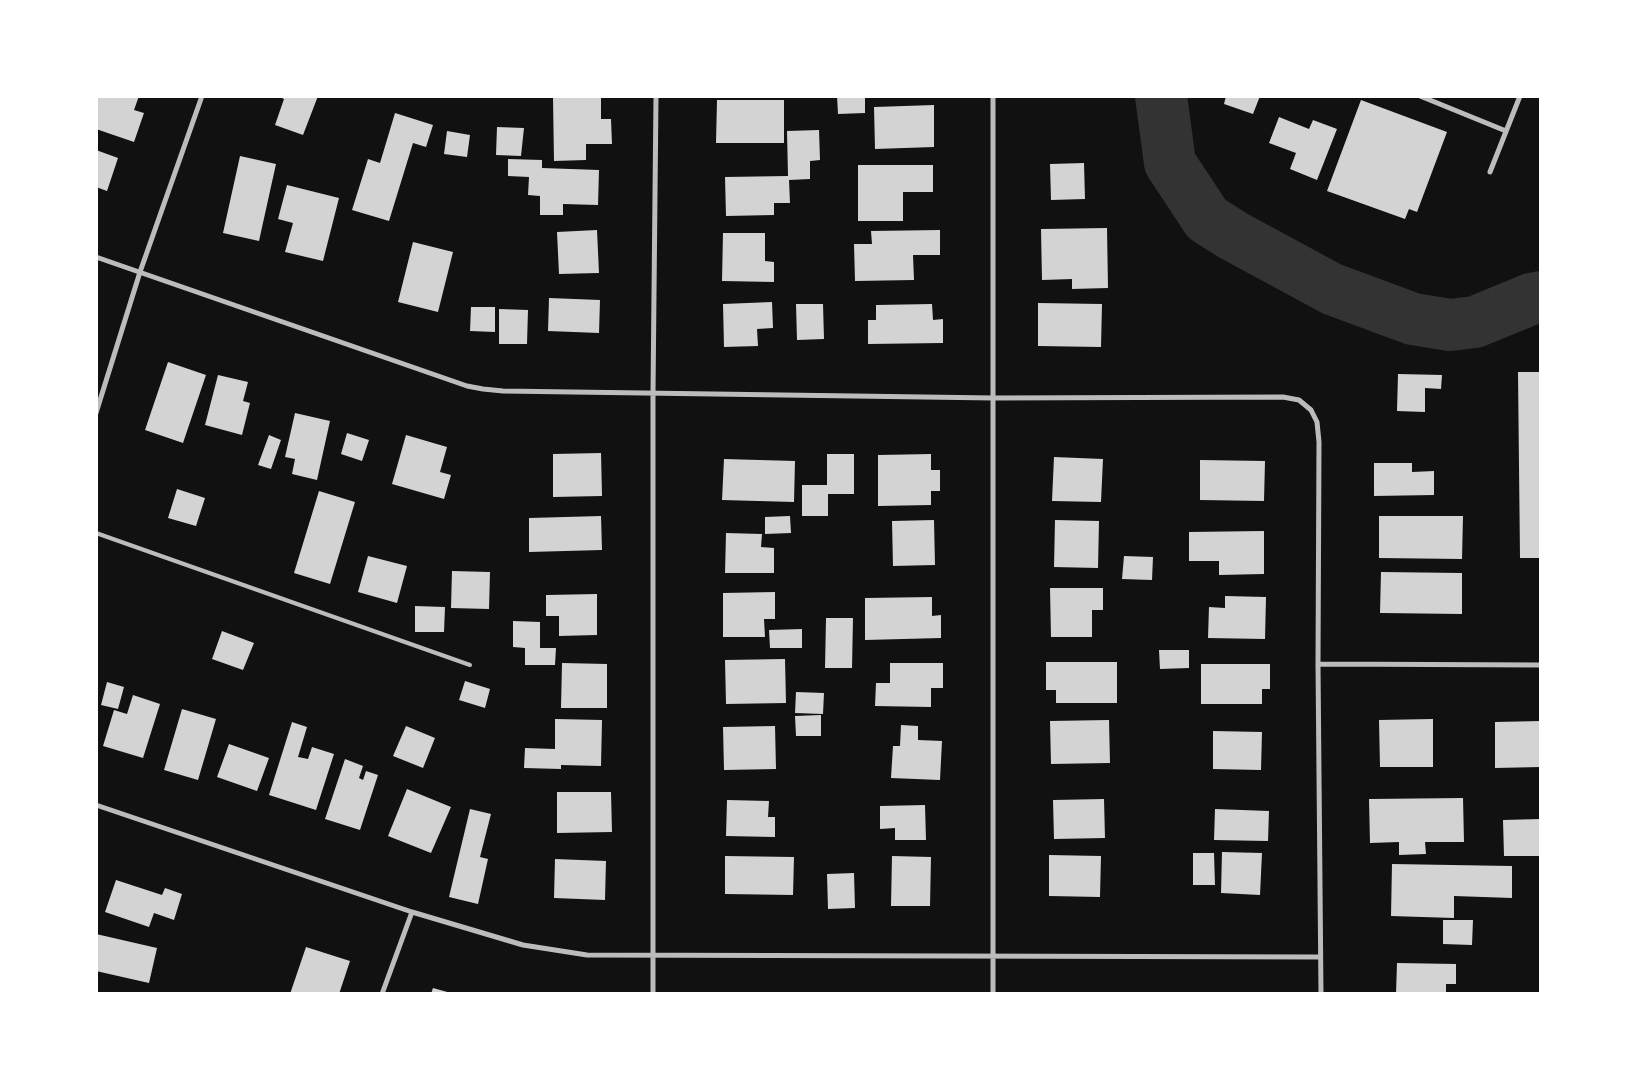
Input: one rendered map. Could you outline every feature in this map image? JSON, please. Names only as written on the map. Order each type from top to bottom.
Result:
[{"type":"street","points":[[96,413],[140,272],[202,96]]},
{"type":"street","points":[[653,994],[653,393],[656,96]]},
{"type":"street","points":[[993,96],[993,994]]},
{"type":"street","points":[[1420,96],[1506,131]]},
{"type":"street","points":[[1490,172],[1520,96]]},
{"type":"street","points":[[96,257],[467,386],[503,391],[994,398],[1283,397],[1298,400],[1311,410],[1317,422],[1319,442],[1320,994]]},
{"type":"street","points":[[1318,664],[1541,665]]},
{"type":"street","points":[[96,806],[412,912],[523,945],[587,955],[1320,957]]},
{"type":"street","points":[[382,994],[412,912]]},
{"type":"lane","points":[[96,533],[470,665]]},
{"type":"building","points":[[96,96],[139,96],[134,110],[144,113],[134,142],[96,129]]},
{"type":"building","points":[[278,96],[318,96],[303,135],[275,125],[284,99]]},
{"type":"building","points":[[837,96],[865,96],[865,113],[838,114]]},
{"type":"building","points":[[1226,96],[1260,96],[1253,114],[1224,104]]},
{"type":"building","points":[[553,98],[601,98],[601,119],[611,119],[612,144],[586,144],[586,160],[554,161]]},
{"type":"building","points":[[717,100],[784,100],[784,143],[716,143]]},
{"type":"building","points":[[1361,100],[1447,132],[1417,212],[1409,209],[1405,219],[1327,191]]},
{"type":"building","points":[[934,105],[934,147],[875,149],[874,107]]},
{"type":"building","points":[[395,113],[433,125],[426,147],[413,143],[389,221],[352,210],[368,159],[380,163]]},
{"type":"building","points":[[1279,117],[1309,129],[1313,120],[1337,129],[1317,180],[1290,169],[1296,153],[1269,143]]},
{"type":"building","points":[[497,127],[524,128],[521,156],[496,155]]},
{"type":"building","points":[[819,130],[820,160],[810,161],[810,179],[789,180],[790,203],[774,203],[774,215],[726,216],[725,177],[788,176],[787,131]]},
{"type":"building","points":[[447,131],[470,135],[467,157],[444,154]]},
{"type":"building","points":[[96,150],[118,158],[107,191],[96,187]]},
{"type":"building","points":[[240,156],[276,164],[259,241],[223,233]]},
{"type":"building","points":[[508,159],[542,160],[542,168],[599,170],[598,205],[563,204],[563,215],[540,215],[540,196],[528,195],[529,177],[508,176]]},
{"type":"building","points":[[1084,163],[1085,199],[1051,200],[1050,164]]},
{"type":"building","points":[[858,165],[933,165],[933,192],[903,192],[903,221],[858,221]]},
{"type":"building","points":[[287,185],[339,198],[323,261],[285,252],[293,223],[278,219]]},
{"type":"building","points":[[1107,228],[1108,288],[1072,289],[1072,279],[1042,280],[1041,229]]},
{"type":"building","points":[[597,230],[599,273],[559,274],[557,232]]},
{"type":"building","points":[[940,230],[940,255],[913,255],[914,280],[855,281],[854,244],[872,244],[871,231]]},
{"type":"building","points":[[723,233],[765,233],[765,261],[774,262],[774,282],[722,281]]},
{"type":"building","points":[[413,242],[453,252],[438,312],[398,302]]},
{"type":"building","points":[[549,298],[600,300],[599,333],[548,331]]},
{"type":"building","points":[[772,302],[773,328],[757,329],[758,346],[724,347],[723,304]]},
{"type":"building","points":[[1038,303],[1102,304],[1101,347],[1038,346]]},
{"type":"building","points":[[796,304],[823,304],[824,339],[797,340]]},
{"type":"building","points":[[932,304],[933,320],[943,319],[943,343],[868,344],[868,320],[876,320],[876,305]]},
{"type":"building","points":[[471,307],[495,307],[495,332],[470,331]]},
{"type":"building","points":[[499,309],[528,310],[527,344],[499,344]]},
{"type":"building","points":[[168,362],[206,375],[183,443],[145,430]]},
{"type":"building","points":[[1518,372],[1541,372],[1541,558],[1520,558]]},
{"type":"building","points":[[1398,374],[1442,375],[1441,389],[1425,388],[1425,412],[1397,411]]},
{"type":"building","points":[[218,375],[248,382],[243,401],[250,403],[242,435],[205,425]]},
{"type":"building","points":[[295,413],[330,421],[317,480],[292,474],[295,459],[285,457]]},
{"type":"building","points":[[347,433],[369,440],[362,461],[341,454]]},
{"type":"building","points":[[269,435],[281,440],[271,469],[258,465]]},
{"type":"building","points":[[406,435],[447,447],[440,472],[451,475],[444,499],[392,484]]},
{"type":"building","points":[[601,453],[602,496],[553,497],[553,454]]},
{"type":"building","points":[[827,454],[854,454],[854,494],[828,494],[828,516],[802,516],[802,485],[827,485]]},
{"type":"building","points":[[931,454],[931,470],[940,470],[940,491],[931,491],[931,505],[878,506],[878,455]]},
{"type":"building","points":[[1054,457],[1103,459],[1101,502],[1052,501]]},
{"type":"building","points":[[724,459],[795,461],[794,502],[722,500]]},
{"type":"building","points":[[1200,460],[1265,461],[1264,501],[1200,500]]},
{"type":"building","points":[[1374,463],[1412,463],[1412,472],[1434,471],[1434,495],[1374,496]]},
{"type":"building","points":[[177,489],[205,498],[196,526],[168,518]]},
{"type":"building","points":[[319,491],[355,502],[330,584],[294,573]]},
{"type":"building","points":[[601,516],[602,550],[529,552],[529,518]]},
{"type":"building","points":[[790,516],[791,533],[765,534],[765,517]]},
{"type":"building","points":[[1379,516],[1463,516],[1462,559],[1379,558]]},
{"type":"building","points":[[934,520],[935,565],[893,566],[892,521]]},
{"type":"building","points":[[1055,520],[1099,521],[1098,568],[1054,567]]},
{"type":"building","points":[[1264,531],[1264,574],[1219,575],[1219,561],[1189,561],[1189,532]]},
{"type":"building","points":[[726,533],[762,534],[761,547],[774,548],[774,573],[725,573]]},
{"type":"building","points":[[368,556],[407,566],[397,603],[358,592]]},
{"type":"building","points":[[1124,556],[1153,557],[1152,580],[1122,579]]},
{"type":"building","points":[[452,571],[490,572],[489,609],[451,608]]},
{"type":"building","points":[[1381,572],[1462,573],[1462,614],[1380,613]]},
{"type":"building","points":[[1050,588],[1103,588],[1103,610],[1092,610],[1092,637],[1051,637]]},
{"type":"building","points":[[775,592],[775,619],[764,619],[765,637],[723,637],[723,593]]},
{"type":"building","points":[[597,594],[597,635],[559,636],[559,616],[546,616],[546,595]]},
{"type":"building","points":[[1225,596],[1266,597],[1265,639],[1208,638],[1209,607],[1225,608]]},
{"type":"building","points":[[932,597],[932,616],[941,615],[941,638],[865,640],[865,598]]},
{"type":"building","points":[[415,606],[445,607],[444,632],[415,632]]},
{"type":"building","points":[[826,618],[853,618],[852,668],[825,668]]},
{"type":"building","points":[[513,621],[540,622],[540,648],[556,648],[555,665],[525,665],[525,648],[513,647]]},
{"type":"building","points":[[802,629],[802,648],[770,648],[769,630]]},
{"type":"building","points":[[222,631],[254,643],[243,670],[212,659]]},
{"type":"building","points":[[1159,650],[1189,650],[1189,668],[1160,669]]},
{"type":"building","points":[[785,659],[786,703],[726,704],[725,660]]},
{"type":"building","points":[[1046,662],[1117,662],[1117,703],[1056,703],[1056,690],[1046,690]]},
{"type":"building","points":[[562,663],[607,664],[607,708],[561,708]]},
{"type":"building","points":[[890,663],[943,663],[943,688],[931,688],[931,707],[875,706],[876,683],[890,683]]},
{"type":"building","points":[[1201,664],[1270,664],[1270,689],[1262,689],[1262,704],[1201,704]]},
{"type":"building","points":[[465,681],[490,689],[485,708],[459,700]]},
{"type":"building","points":[[107,682],[124,687],[118,709],[101,705]]},
{"type":"building","points":[[796,692],[824,693],[823,714],[795,713]]},
{"type":"building","points":[[133,695],[160,704],[143,758],[103,746],[114,710],[127,714]]},
{"type":"building","points":[[182,709],[216,719],[198,780],[164,770]]},
{"type":"building","points":[[821,715],[821,736],[796,736],[795,716]]},
{"type":"building","points":[[555,719],[602,720],[601,766],[561,765],[561,769],[524,768],[525,748],[555,749]]},
{"type":"building","points":[[1433,719],[1433,767],[1380,767],[1379,720]]},
{"type":"building","points":[[1109,720],[1110,763],[1051,764],[1050,721]]},
{"type":"building","points":[[1541,721],[1541,767],[1495,768],[1495,722]]},
{"type":"building","points":[[292,722],[307,727],[298,757],[308,759],[312,747],[334,754],[316,810],[269,795]]},
{"type":"building","points":[[901,725],[918,726],[918,740],[942,741],[940,780],[891,778],[893,746],[900,746]]},
{"type":"building","points":[[406,726],[435,738],[423,768],[393,756]]},
{"type":"building","points":[[775,726],[776,769],[724,770],[723,727]]},
{"type":"building","points":[[1213,731],[1262,732],[1261,770],[1213,769]]},
{"type":"building","points":[[229,744],[269,758],[257,791],[217,777]]},
{"type":"building","points":[[345,759],[363,766],[359,778],[363,780],[366,771],[378,775],[360,830],[325,819]]},
{"type":"building","points":[[407,789],[451,807],[431,853],[388,836]]},
{"type":"building","points":[[557,792],[611,792],[612,832],[557,833]]},
{"type":"building","points":[[1463,798],[1464,842],[1425,842],[1426,854],[1399,855],[1399,842],[1370,843],[1369,799]]},
{"type":"building","points":[[1104,799],[1105,838],[1054,839],[1053,800]]},
{"type":"building","points":[[727,800],[769,801],[768,817],[775,817],[775,837],[726,836]]},
{"type":"building","points":[[925,805],[926,840],[895,840],[895,828],[880,829],[880,806]]},
{"type":"building","points":[[470,809],[491,814],[480,857],[488,859],[478,904],[449,897]]},
{"type":"building","points":[[1215,809],[1269,811],[1268,841],[1214,840]]},
{"type":"building","points":[[1541,819],[1541,856],[1504,856],[1503,820]]},
{"type":"building","points":[[1222,852],[1262,853],[1260,895],[1221,893]]},
{"type":"building","points":[[1193,853],[1214,853],[1215,885],[1193,885]]},
{"type":"building","points":[[1049,855],[1101,856],[1100,897],[1049,896]]},
{"type":"building","points":[[725,856],[794,857],[793,895],[725,894]]},
{"type":"building","points":[[892,856],[931,857],[930,906],[891,906]]},
{"type":"building","points":[[555,859],[606,861],[605,900],[554,898]]},
{"type":"building","points":[[1392,864],[1512,866],[1512,898],[1454,896],[1454,918],[1391,916]]},
{"type":"building","points":[[854,873],[855,908],[828,909],[827,874]]},
{"type":"building","points":[[116,880],[162,895],[165,888],[182,894],[174,920],[154,913],[149,927],[105,912]]},
{"type":"building","points":[[1443,920],[1473,920],[1472,945],[1443,944]]},
{"type":"building","points":[[96,934],[157,948],[149,983],[96,971]]},
{"type":"building","points":[[306,947],[350,961],[339,994],[290,994]]},
{"type":"building","points":[[1397,963],[1456,964],[1456,984],[1446,984],[1446,994],[1396,994]]},
{"type":"building","points":[[433,988],[451,993],[451,994],[431,994]]},
{"type":"waterway","points":[[1161,96],[1170,163],[1207,219],[1234,236],[1332,289],[1413,319],[1450,325],[1475,322],[1531,299],[1541,297]]}]
